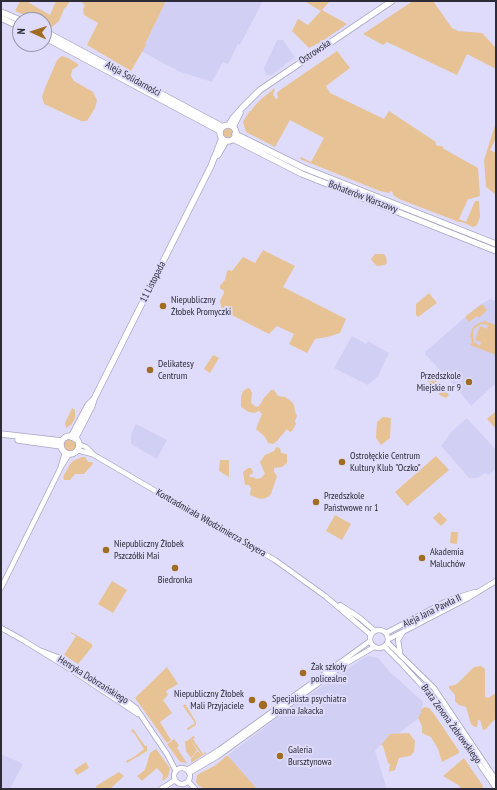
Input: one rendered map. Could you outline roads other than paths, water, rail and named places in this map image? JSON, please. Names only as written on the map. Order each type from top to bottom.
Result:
[{"type":"main road","name":"Ostrowska","points":[[226,128],[250,99],[270,83],[392,1]]},
{"type":"main road","points":[[1,12],[12,17]]},
{"type":"main road","points":[[1,18],[12,23]]},
{"type":"main road","name":"Aleja Solidarności","points":[[52,35],[226,128]]},
{"type":"main road","name":"Aleja Solidarności","points":[[52,42],[226,128]]},
{"type":"main road","points":[[226,128],[234,136],[224,140],[220,135],[226,128]]},
{"type":"main road","name":"Bohaterów Warszawy","points":[[234,136],[304,168],[496,244]]},
{"type":"main road","name":"Bohaterów Warszawy","points":[[234,136],[302,174],[496,251]]},
{"type":"main road","name":"11 Listopada","points":[[76,442],[88,405],[94,399],[224,140]]},
{"type":"main road","points":[[1,434],[62,444]]},
{"type":"main road","points":[[66,437],[76,442],[73,453],[67,453],[62,444],[66,437]]},
{"type":"main road","points":[[1,438],[62,444]]},
{"type":"street","name":"Kontradmirała Włodzimierza Steyera","points":[[76,442],[94,455],[269,556],[325,596],[360,618],[375,631]]},
{"type":"street","points":[[1,588],[67,453]]},
{"type":"street","name":"Aleja Jana Pawła II","points":[[388,641],[405,630],[496,582]]},
{"type":"street","name":"Aleja Jana Pawła II","points":[[386,633],[449,600],[479,591]]},
{"type":"street","name":"Kontradmirała Włodzimierza Steyera","points":[[325,596],[371,635]]},
{"type":"street","name":"Henryka Dobrzańskiego","points":[[1,628],[107,692],[141,716],[167,754],[176,771]]},
{"type":"street","points":[[381,630],[386,633],[388,641],[384,647],[379,649],[374,647],[370,641],[371,635],[375,631],[381,630]]},
{"type":"street","points":[[402,656],[398,643],[405,630]]},
{"type":"street","points":[[188,772],[370,641]]},
{"type":"street","name":"Brata Zenona Żebrowskiego","points":[[388,641],[434,688],[496,780]]},
{"type":"street","points":[[188,772],[218,756],[345,664],[374,647]]},
{"type":"street","name":"Brata Zenona Żebrowskiego","points":[[384,647],[436,701],[496,788]]},
{"type":"street","name":"Henryka Dobrzańskiego","points":[[167,754],[181,768]]},
{"type":"street","points":[[181,768],[188,772],[190,777],[186,782],[180,784],[175,780],[174,776],[176,771],[181,768]]},
{"type":"street","points":[[161,789],[175,780]]},
{"type":"street","points":[[186,782],[190,789]]},
{"type":"street","points":[[186,782],[195,789]]},
{"type":"place","name":"Niepubliczny Żłobek Promyczki","points":[[163,306]]},
{"type":"place","name":"Delikatesy Centrum","points":[[150,370]]},
{"type":"place","name":"Przedszkole Miejskie nr 9","points":[[469,382]]},
{"type":"place","name":"Ostrołęckie Centrum Kultury Klub \"Oczko\"","points":[[342,462]]},
{"type":"place","name":"Przedszkole Państwowe nr 1","points":[[316,502]]},
{"type":"place","name":"Niepubliczny Żłobek Pszczółki Mai","points":[[106,550]]},
{"type":"place","name":"Akademia Maluchów","points":[[422,558]]},
{"type":"place","name":"Biedronka","points":[[175,568]]},
{"type":"place","name":"Żak szkoły policealne","points":[[303,673]]},
{"type":"place","name":"Niepubliczny Żłobek Mali Przyjaciele","points":[[252,700]]},
{"type":"place","name":"Specjalista psychiatra Joanna Jakacka","points":[[263,705]]},
{"type":"place","name":"Galeria Bursztynowa","points":[[280,756]]}]
